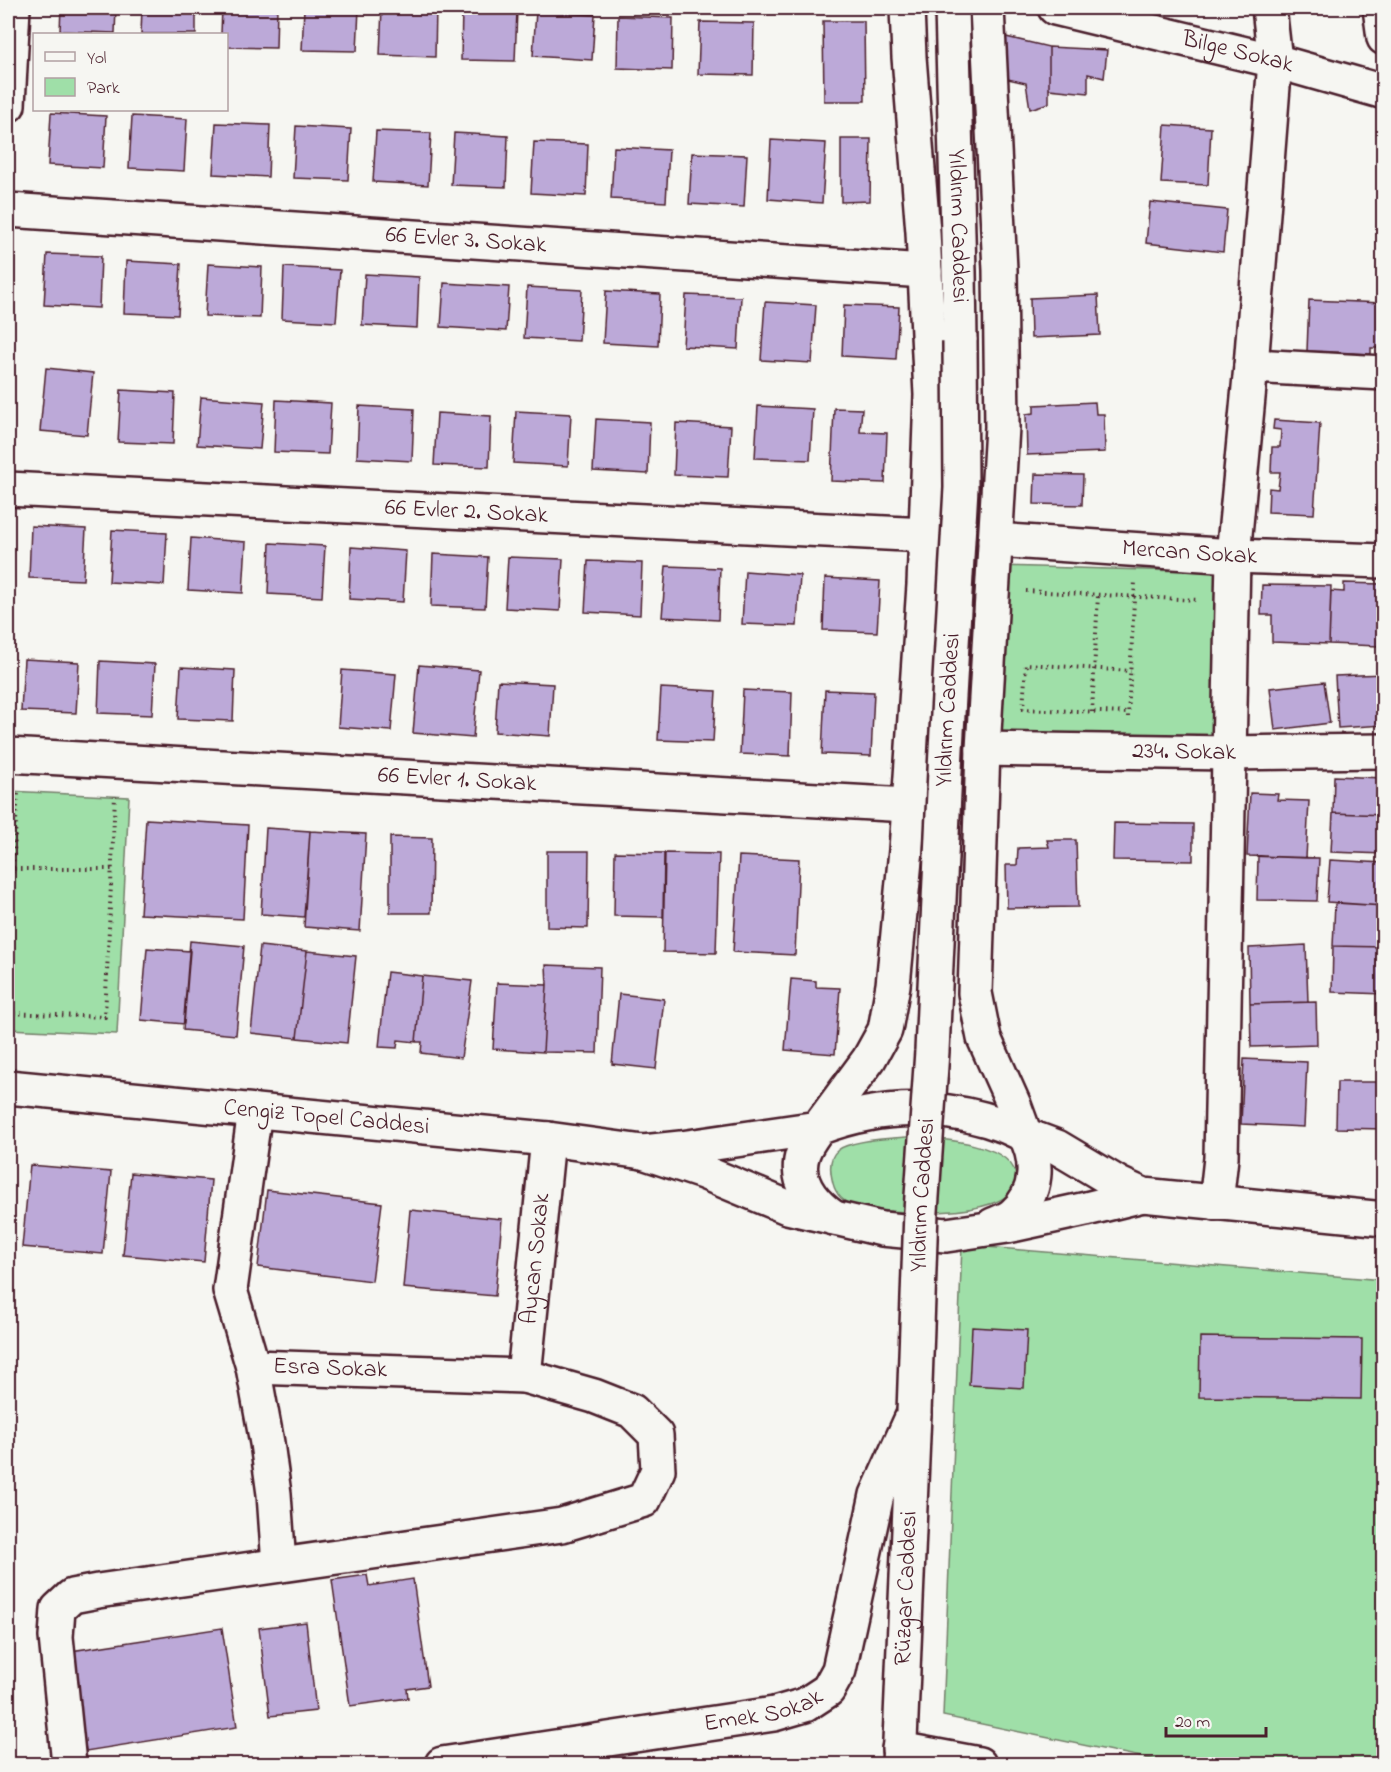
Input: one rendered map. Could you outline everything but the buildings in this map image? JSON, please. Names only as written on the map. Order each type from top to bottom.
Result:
[{"type":"street","points":[[8,105],[13,8]]},
{"type":"street","points":[[834,1218],[818,1206],[808,1194],[800,1166],[803,1151],[869,1059],[885,1030],[893,985],[924,585],[931,395],[907,8]]},
{"type":"street","name":"Yıldırım Caddesi","points":[[914,1413],[921,1211],[932,1051],[945,749],[961,488],[959,272],[952,8]]},
{"type":"street","points":[[983,1229],[1013,1216],[1026,1201],[1034,1184],[1030,1145],[984,1038],[975,993],[983,749],[1002,427],[1000,270],[987,8]]},
{"type":"street","name":"Bilge Sokak","points":[[1055,8],[1275,61],[1383,92]]},
{"type":"street","points":[[1216,1203],[1221,1158],[1233,555],[1251,366],[1275,61],[1269,8]]},
{"type":"street","points":[[1380,8],[1383,38]]},
{"type":"street","name":"66 Evler 3. Sokak","points":[[8,210],[925,271]]},
{"type":"street","points":[[1251,366],[1383,373]]},
{"type":"street","name":"66 Evler 2. Sokak","points":[[8,489],[926,535]]},
{"type":"street","name":"Mercan Sokak","points":[[995,540],[1233,555],[1383,561]]},
{"type":"street","name":"234. Sokak","points":[[983,749],[1228,753],[1383,752]]},
{"type":"street","name":"66 Evler 1. Sokak","points":[[8,755],[908,805]]},
{"type":"street","name":"Cengiz Topel Caddesi","points":[[8,1087],[548,1139],[643,1152]]},
{"type":"street","points":[[643,1152],[818,1128],[866,1114],[908,1109],[986,1119],[1057,1147],[1119,1184],[1143,1195],[1383,1220]]},
{"type":"street","name":"Esra Sokak","points":[[69,1764],[56,1637],[58,1609],[72,1596],[98,1590],[562,1526],[644,1500],[658,1470],[656,1435],[632,1411],[594,1396],[524,1376],[253,1367],[230,1290],[255,1111]]},
{"type":"street","name":"Aycan Sokak","points":[[524,1376],[548,1139]]},
{"type":"street","points":[[643,1152],[703,1172],[788,1207],[882,1229],[946,1235],[1008,1226],[1143,1195]]},
{"type":"street","points":[[253,1367],[274,1494],[279,1565]]},
{"type":"street","name":"Rüzgar Caddesi","points":[[899,1757],[914,1413]]},
{"type":"street","name":"Emek Sokak","points":[[442,1764],[774,1714],[805,1705],[828,1690],[839,1670],[877,1495],[914,1413]]},
{"type":"street","points":[[899,1757],[979,1764]]},
{"type":"path","points":[[1128,723],[1138,549]]},
{"type":"path","points":[[1020,591],[1231,603]]},
{"type":"path","points":[[1092,712],[1098,595]]},
{"type":"path","points":[[1023,709],[1026,664],[1131,671]]},
{"type":"path","points":[[1014,708],[1128,713]]},
{"type":"path","points":[[8,939],[10,869],[18,791]]},
{"type":"path","points":[[8,1013],[105,1017],[116,796]]},
{"type":"path","points":[[10,869],[112,869]]},
{"type":"green space","points":[[999,566],[1221,572],[1216,744],[994,738]]},
{"type":"green space","points":[[8,791],[129,797],[117,1034],[8,1029]]},
{"type":"green space","points":[[909,1137],[956,1141],[991,1150],[1005,1158],[1014,1169],[1016,1182],[1009,1195],[992,1203],[941,1212],[887,1211],[865,1208],[850,1204],[840,1197],[831,1175],[833,1156],[838,1150],[862,1142]]},
{"type":"green space","points":[[962,1245],[1383,1280],[1383,1764],[1175,1764],[943,1716]]}]
